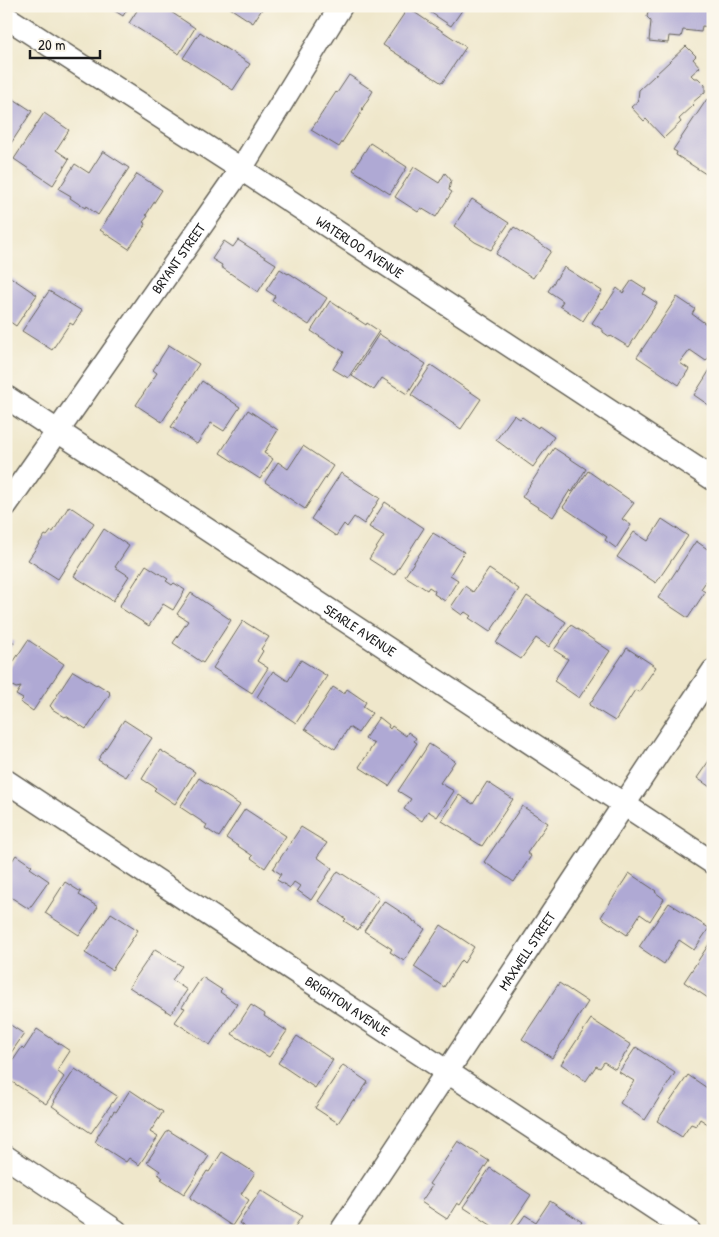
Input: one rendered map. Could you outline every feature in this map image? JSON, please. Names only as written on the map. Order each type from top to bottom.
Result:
[{"type":"street","name":"BRYANT STREET","points":[[6,505],[240,168],[341,6]]},
{"type":"street","name":"WATERLOO AVENUE","points":[[6,17],[240,168],[713,479]]},
{"type":"street","name":"SEARLE AVENUE","points":[[6,397],[713,863]]},
{"type":"street","name":"MAXWELL STREET","points":[[341,1231],[713,671]]},
{"type":"street","name":"BRIGHTON AVENUE","points":[[6,780],[689,1231]]},
{"type":"street","points":[[6,1157],[116,1231]]},
{"type":"building","points":[[107,6],[129,6],[123,16]]},
{"type":"building","points":[[140,6],[162,6],[195,28],[179,54],[129,23]]},
{"type":"building","points":[[227,6],[264,6],[253,23]]},
{"type":"building","points":[[421,6],[465,6],[451,26]]},
{"type":"building","points":[[650,6],[713,6],[711,27],[702,26],[701,32],[683,30],[681,37],[669,36],[668,43],[649,41],[651,21],[647,17]]},
{"type":"building","points":[[408,8],[466,47],[442,83],[383,45]]},
{"type":"building","points":[[200,32],[250,64],[233,90],[183,58]]},
{"type":"building","points":[[686,46],[696,56],[693,59],[700,67],[691,75],[694,78],[698,78],[705,85],[705,92],[692,103],[694,105],[679,119],[681,122],[664,138],[646,119],[644,121],[631,107],[639,100],[639,90]]},
{"type":"building","points":[[349,75],[373,91],[339,147],[311,130]]},
{"type":"building","points":[[6,94],[32,111],[6,151]]},
{"type":"building","points":[[707,99],[713,102],[713,171],[709,176],[676,155],[677,152],[673,150]]},
{"type":"building","points":[[44,113],[69,130],[56,150],[69,159],[53,185],[14,159]]},
{"type":"building","points":[[370,143],[407,167],[390,194],[353,170]]},
{"type":"building","points":[[103,151],[129,168],[98,215],[59,189],[75,164],[89,173]]},
{"type":"building","points":[[414,167],[439,183],[445,173],[451,180],[449,190],[452,192],[436,217],[421,208],[418,212],[395,197]]},
{"type":"building","points":[[137,174],[162,190],[146,215],[148,216],[143,222],[146,224],[129,249],[100,230]]},
{"type":"building","points":[[472,199],[509,223],[491,250],[475,242],[454,226]]},
{"type":"building","points":[[514,227],[551,251],[533,278],[496,254]]},
{"type":"building","points":[[238,240],[276,264],[258,292],[212,259],[224,241],[233,247]]},
{"type":"building","points":[[564,267],[602,291],[583,321],[560,306],[563,301],[548,291]]},
{"type":"building","points":[[280,269],[327,298],[309,325],[272,301],[275,296],[266,290]]},
{"type":"building","points":[[6,274],[37,295],[16,326],[6,319]]},
{"type":"building","points":[[632,280],[646,289],[643,294],[657,303],[629,347],[610,337],[592,323],[617,288],[623,293]]},
{"type":"building","points":[[49,291],[82,311],[73,325],[70,323],[52,350],[22,331]]},
{"type":"building","points":[[677,297],[695,309],[692,314],[713,329],[713,351],[706,361],[690,350],[680,363],[689,369],[679,385],[637,357]]},
{"type":"building","points":[[330,301],[366,325],[367,323],[379,331],[348,378],[333,369],[344,352],[311,331]]},
{"type":"building","points":[[379,334],[426,364],[407,394],[382,378],[374,390],[352,376]]},
{"type":"building","points":[[169,345],[199,364],[162,422],[136,405],[157,373],[153,370]]},
{"type":"building","points":[[431,365],[481,399],[461,429],[411,395]]},
{"type":"building","points":[[713,365],[713,408],[694,395]]},
{"type":"building","points":[[202,381],[240,407],[224,431],[211,423],[197,444],[171,427]]},
{"type":"building","points":[[248,410],[278,430],[264,453],[273,459],[260,479],[220,453]]},
{"type":"building","points":[[514,415],[520,419],[522,417],[538,428],[539,426],[554,437],[533,467],[496,440]]},
{"type":"building","points":[[303,446],[333,466],[305,509],[265,482],[278,462],[288,469]]},
{"type":"building","points":[[554,448],[586,469],[553,517],[522,497]]},
{"type":"building","points":[[588,471],[634,503],[622,519],[631,525],[616,548],[605,540],[607,537],[563,507]]},
{"type":"building","points":[[341,473],[380,498],[364,524],[354,517],[347,527],[344,524],[336,536],[311,519]]},
{"type":"building","points":[[385,502],[424,528],[394,575],[369,559],[384,536],[369,527]]},
{"type":"building","points":[[69,506],[94,523],[58,579],[28,560],[45,535],[47,536],[51,531],[53,532]]},
{"type":"building","points":[[662,519],[688,536],[656,583],[617,557],[634,532],[648,541]]},
{"type":"building","points":[[104,529],[129,546],[115,567],[129,576],[113,601],[74,576]]},
{"type":"building","points":[[433,533],[464,552],[450,575],[458,580],[445,601],[434,594],[435,591],[429,587],[427,590],[405,576]]},
{"type":"building","points":[[696,541],[713,553],[713,571],[701,589],[705,592],[688,618],[658,598]]},
{"type":"building","points":[[146,565],[168,579],[166,581],[172,585],[174,583],[185,590],[173,610],[163,604],[149,626],[119,607]]},
{"type":"building","points":[[489,569],[519,589],[490,632],[469,618],[471,616],[465,612],[462,615],[451,607],[465,586],[473,592]]},
{"type":"building","points":[[191,593],[231,620],[203,663],[173,643],[188,621],[177,614]]},
{"type":"building","points":[[527,596],[566,622],[549,647],[536,638],[521,659],[496,643]]},
{"type":"building","points":[[243,621],[269,637],[261,649],[263,651],[257,661],[268,668],[252,693],[213,668]]},
{"type":"building","points":[[571,625],[610,651],[579,698],[554,681],[568,659],[554,650]]},
{"type":"building","points":[[6,637],[14,642],[6,654]]},
{"type":"building","points":[[28,640],[64,664],[33,711],[20,702],[23,699],[16,695],[21,687],[16,688],[7,683],[6,678],[6,673]]},
{"type":"building","points":[[627,648],[656,667],[639,692],[635,690],[615,721],[589,705]]},
{"type":"building","points":[[301,660],[327,676],[296,723],[257,697],[273,671],[288,681]]},
{"type":"building","points":[[73,671],[110,692],[86,729],[50,706]]},
{"type":"building","points":[[333,687],[344,694],[347,689],[366,702],[363,707],[372,713],[358,733],[349,727],[335,749],[305,729]]},
{"type":"building","points":[[379,717],[389,725],[390,729],[392,726],[406,736],[408,732],[416,738],[414,741],[417,743],[389,786],[359,767],[374,744],[365,738]]},
{"type":"building","points":[[124,720],[152,738],[126,777],[98,760]]},
{"type":"building","points":[[429,744],[455,761],[440,783],[454,791],[437,817],[428,811],[422,821],[404,809],[411,799],[398,791]]},
{"type":"building","points":[[160,750],[195,772],[175,804],[154,790],[156,788],[142,779]]},
{"type":"building","points":[[713,755],[713,789],[697,778]]},
{"type":"building","points":[[199,778],[240,805],[219,837],[205,828],[207,825],[180,807]]},
{"type":"building","points":[[487,782],[513,799],[482,846],[442,821],[459,795],[473,804]]},
{"type":"building","points":[[522,806],[548,823],[527,853],[531,856],[514,882],[484,862]]},
{"type":"building","points":[[245,809],[286,836],[265,868],[251,858],[253,856],[226,838]]},
{"type":"building","points":[[301,827],[327,843],[317,857],[332,868],[311,900],[297,890],[300,886],[294,882],[290,888],[277,880],[281,874],[273,869]]},
{"type":"building","points":[[16,855],[32,866],[30,868],[49,881],[29,909],[6,894],[6,870]]},
{"type":"building","points":[[338,871],[379,898],[358,930],[344,921],[346,919],[318,901]]},
{"type":"building","points":[[629,873],[656,891],[664,899],[650,921],[640,914],[627,935],[601,917]]},
{"type":"building","points":[[65,882],[81,892],[79,895],[98,907],[79,935],[45,913]]},
{"type":"building","points":[[384,901],[425,929],[404,961],[390,952],[392,949],[364,931]]},
{"type":"building","points":[[669,903],[709,928],[694,950],[679,940],[664,964],[639,947]]},
{"type":"building","points":[[111,913],[138,930],[112,970],[85,953]]},
{"type":"building","points":[[441,925],[474,947],[464,963],[461,960],[444,987],[414,967]]},
{"type":"building","points":[[713,938],[713,991],[708,998],[684,982]]},
{"type":"building","points":[[155,949],[182,966],[172,980],[187,990],[171,1014],[129,987]]},
{"type":"building","points":[[202,977],[222,990],[220,992],[237,1004],[210,1045],[175,1022],[185,1008],[182,1007]]},
{"type":"building","points":[[559,983],[588,1002],[552,1058],[522,1039]]},
{"type":"building","points":[[251,1005],[287,1031],[269,1057],[232,1034]]},
{"type":"building","points":[[591,1019],[631,1045],[615,1069],[604,1062],[600,1068],[596,1066],[586,1081],[561,1064]]},
{"type":"building","points":[[6,1022],[24,1034],[6,1060]]},
{"type":"building","points":[[37,1029],[70,1051],[57,1071],[64,1077],[46,1104],[6,1078],[6,1071]]},
{"type":"building","points":[[297,1036],[333,1060],[315,1088],[278,1063]]},
{"type":"building","points":[[636,1047],[675,1073],[645,1120],[620,1103],[634,1081],[619,1072]]},
{"type":"building","points":[[343,1065],[368,1082],[338,1123],[315,1108]]},
{"type":"building","points":[[75,1069],[117,1096],[91,1133],[52,1106]]},
{"type":"building","points":[[688,1075],[713,1092],[713,1123],[711,1126],[700,1119],[696,1126],[691,1124],[682,1137],[657,1121]]},
{"type":"building","points":[[130,1090],[163,1112],[150,1132],[158,1137],[139,1165],[129,1158],[126,1162],[95,1142],[114,1111],[116,1112]]},
{"type":"building","points":[[168,1130],[209,1156],[184,1194],[161,1179],[163,1178],[158,1174],[160,1171],[147,1162]]},
{"type":"building","points":[[458,1141],[489,1161],[460,1205],[457,1203],[447,1219],[421,1202],[432,1186],[429,1184]]},
{"type":"building","points":[[222,1152],[255,1173],[241,1194],[249,1200],[232,1226],[190,1198]]},
{"type":"building","points":[[490,1168],[531,1195],[507,1231],[500,1231],[463,1207]]},
{"type":"building","points":[[261,1190],[302,1216],[292,1231],[250,1231],[239,1223]]},
{"type":"building","points":[[550,1201],[582,1222],[576,1231],[514,1231],[525,1215],[536,1222]]}]
